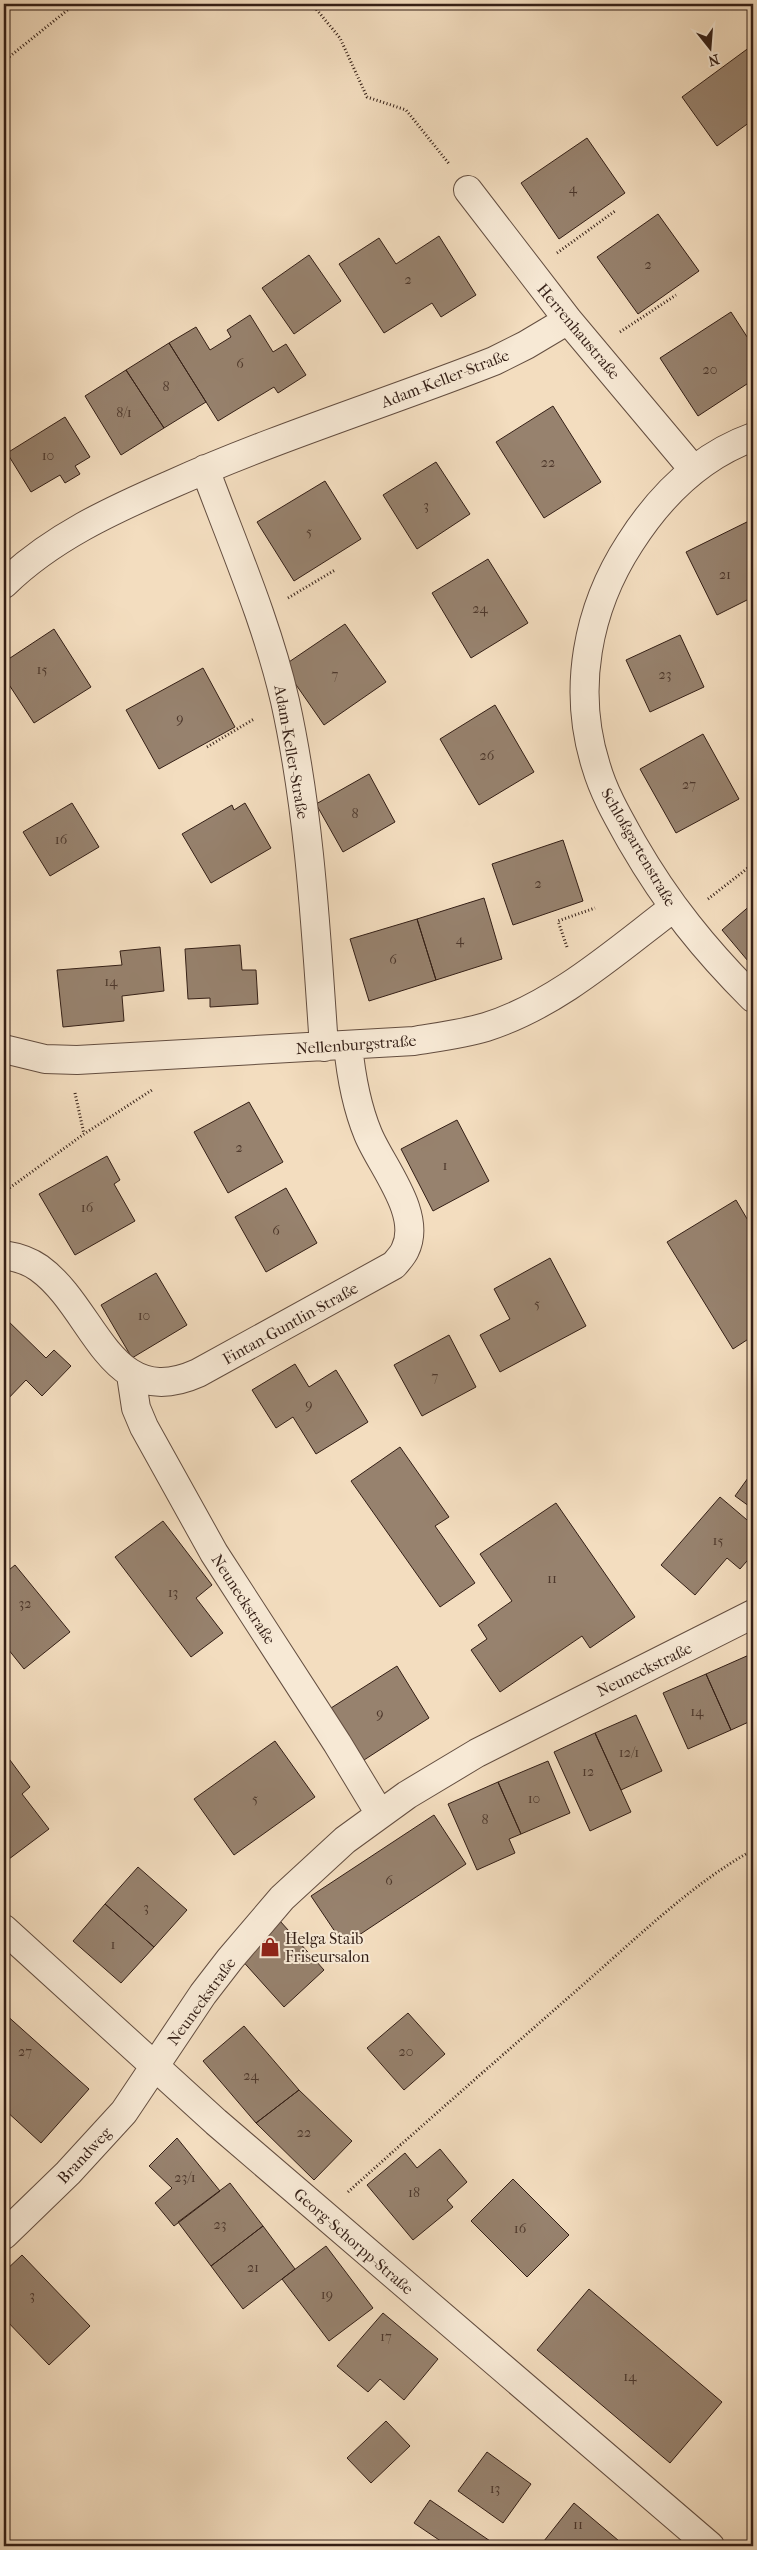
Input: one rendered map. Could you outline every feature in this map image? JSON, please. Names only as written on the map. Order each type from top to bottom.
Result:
[{"type":"street","name":"Herrenhaustraße","points":[[468,190],[568,320],[693,469]]},
{"type":"street","name":"Adam-Keller-Straße","points":[[4,584],[23,566],[62,538],[104,515],[205,469],[259,447],[494,361],[526,346],[568,320]]},
{"type":"street","name":"Schloßgartenstraße","points":[[753,437],[718,451],[693,469],[653,511],[619,559],[594,618],[587,646],[585,675],[588,736],[596,767],[607,796],[624,828],[677,914],[707,951],[753,998]]},
{"type":"street","name":"Adam-Keller-Straße","points":[[205,469],[259,615],[285,701],[336,1046]]},
{"type":"street","name":"Nellenburgstraße","points":[[4,1049],[45,1059],[68,1060],[414,1041],[486,1027],[522,1013],[677,914]]},
{"type":"street","name":"Fintan-Guntlin-Straße","points":[[4,1255],[23,1259],[40,1268],[73,1303],[116,1362],[131,1375],[148,1382],[169,1383],[198,1373],[375,1277],[394,1265],[406,1249],[410,1232],[408,1213],[368,1135],[336,1046]]},
{"type":"street","name":"Neuneckstraße","points":[[131,1375],[136,1408],[144,1427],[200,1527],[252,1613],[337,1743],[380,1814]]},
{"type":"street","name":"Neuneckstraße","points":[[155,2067],[203,1994],[282,1898],[345,1840],[438,1775],[498,1742],[753,1614]]},
{"type":"street","name":"Georg-Schorpp-Straße","points":[[4,1929],[155,2067],[324,2215],[710,2546]]},
{"type":"street","name":"Brandweg","points":[[4,2235],[68,2173],[124,2112],[155,2067]]},
{"type":"path","points":[[4,61],[75,4]]},
{"type":"path","points":[[312,4],[340,38],[368,97],[406,110],[468,190]]},
{"type":"path","points":[[530,272],[615,211]]},
{"type":"path","points":[[594,351],[676,295]]},
{"type":"path","points":[[259,615],[335,570]]},
{"type":"path","points":[[206,747],[285,701]]},
{"type":"path","points":[[677,914],[753,864]]},
{"type":"path","points":[[578,979],[558,921],[595,908]]},
{"type":"path","points":[[4,1192],[84,1134],[165,1080],[178,1054]]},
{"type":"path","points":[[68,1060],[84,1134]]},
{"type":"path","points":[[324,2215],[433,2115],[628,1946],[701,1885],[737,1858],[753,1850]]},
{"type":"building","points":[[750,47],[753,51],[753,127],[750,122],[717,146],[682,97]]},
{"type":"building","points":[[587,138],[625,193],[559,239],[521,183]]},
{"type":"building","points":[[658,214],[699,271],[638,314],[597,257]]},
{"type":"building","points":[[439,236],[476,295],[441,317],[432,303],[384,333],[339,264],[379,238],[396,264]]},
{"type":"building","points":[[309,255],[341,301],[294,334],[262,288]]},
{"type":"building","points":[[731,312],[753,346],[753,380],[698,416],[660,358]]},
{"type":"building","points":[[250,315],[273,352],[286,344],[306,375],[278,393],[274,387],[218,421],[169,343],[196,327],[210,350],[231,337],[227,330]]},
{"type":"building","points":[[169,343],[206,402],[164,428],[126,370]]},
{"type":"building","points":[[126,370],[164,428],[121,455],[85,396]]},
{"type":"building","points":[[553,406],[601,482],[544,518],[496,442]]},
{"type":"building","points":[[65,417],[90,457],[75,466],[80,474],[65,483],[60,475],[31,492],[7,453]]},
{"type":"building","points":[[436,462],[470,514],[417,549],[383,495]]},
{"type":"building","points":[[325,481],[361,539],[294,581],[257,522]]},
{"type":"building","points":[[753,519],[753,597],[717,615],[686,552]]},
{"type":"building","points":[[488,559],[528,623],[471,658],[432,593]]},
{"type":"building","points":[[345,624],[386,682],[324,725],[283,666]]},
{"type":"building","points":[[54,629],[91,687],[34,723],[4,677],[4,662]]},
{"type":"building","points":[[680,635],[704,687],[650,712],[626,660]]},
{"type":"building","points":[[203,668],[235,727],[159,769],[126,710]]},
{"type":"building","points":[[495,705],[534,772],[479,805],[440,739]]},
{"type":"building","points":[[703,734],[739,799],[676,833],[640,769]]},
{"type":"building","points":[[369,774],[395,822],[343,852],[316,804]]},
{"type":"building","points":[[72,803],[99,847],[50,876],[23,832]]},
{"type":"building","points":[[245,803],[271,848],[211,883],[182,834],[232,805],[234,810]]},
{"type":"building","points":[[563,840],[583,901],[513,925],[492,864]]},
{"type":"building","points":[[484,898],[502,959],[436,980],[417,919]]},
{"type":"building","points":[[753,903],[753,967],[722,930]]},
{"type":"building","points":[[417,919],[436,980],[369,1001],[350,939]]},
{"type":"building","points":[[240,945],[242,970],[256,970],[258,1004],[210,1007],[210,998],[188,999],[185,949]]},
{"type":"building","points":[[160,947],[164,991],[122,996],[124,1021],[63,1027],[57,970],[122,965],[120,951]]},
{"type":"building","points":[[249,1102],[283,1162],[228,1193],[194,1132]]},
{"type":"building","points":[[457,1120],[489,1181],[433,1211],[401,1149]]},
{"type":"building","points":[[107,1156],[120,1180],[114,1184],[135,1221],[75,1255],[39,1194]]},
{"type":"building","points":[[286,1188],[317,1243],[266,1272],[235,1217]]},
{"type":"building","points":[[736,1200],[753,1229],[753,1336],[733,1349],[667,1242]]},
{"type":"building","points":[[550,1258],[586,1326],[500,1372],[480,1335],[510,1319],[494,1289]]},
{"type":"building","points":[[156,1273],[187,1325],[132,1358],[101,1305]]},
{"type":"building","points":[[4,1317],[46,1358],[54,1350],[71,1366],[42,1396],[26,1380],[4,1403]]},
{"type":"building","points":[[449,1335],[476,1387],[422,1416],[394,1365]]},
{"type":"building","points":[[295,1364],[309,1387],[336,1370],[368,1422],[316,1454],[293,1417],[276,1428],[252,1390]]},
{"type":"building","points":[[400,1447],[449,1517],[435,1526],[475,1583],[440,1607],[351,1481]]},
{"type":"building","points":[[753,1471],[753,1509],[735,1496]]},
{"type":"building","points":[[720,1497],[753,1525],[753,1554],[740,1569],[727,1558],[695,1595],[661,1565]]},
{"type":"building","points":[[556,1503],[635,1617],[590,1648],[582,1636],[500,1692],[471,1650],[487,1639],[478,1625],[512,1601],[480,1554]]},
{"type":"building","points":[[163,1521],[212,1585],[196,1598],[223,1633],[191,1657],[115,1557]]},
{"type":"building","points":[[15,1565],[70,1632],[24,1669],[4,1644],[4,1574]]},
{"type":"building","points":[[749,1655],[753,1665],[753,1720],[731,1730],[706,1674]]},
{"type":"building","points":[[397,1666],[429,1718],[364,1760],[331,1708]]},
{"type":"building","points":[[706,1674],[731,1730],[688,1749],[663,1693]]},
{"type":"building","points":[[636,1715],[662,1771],[621,1790],[595,1733]]},
{"type":"building","points":[[595,1733],[631,1812],[590,1831],[554,1752]]},
{"type":"building","points":[[275,1741],[315,1797],[234,1855],[194,1799]]},
{"type":"building","points":[[4,1752],[30,1787],[22,1794],[49,1829],[9,1859],[4,1852]]},
{"type":"building","points":[[548,1761],[570,1813],[521,1834],[498,1782]]},
{"type":"building","points":[[498,1782],[521,1834],[509,1839],[515,1853],[477,1870],[448,1804]]},
{"type":"building","points":[[434,1815],[466,1864],[344,1945],[311,1896]]},
{"type":"building","points":[[138,1867],[187,1910],[154,1947],[105,1904]]},
{"type":"building","points":[[105,1904],[154,1947],[121,1983],[73,1941]]},
{"type":"building","points":[[280,1921],[324,1970],[284,2007],[239,1957]]},
{"type":"building","points":[[4,2013],[89,2089],[41,2143],[4,2109]]},
{"type":"building","points":[[408,2013],[445,2054],[404,2090],[367,2048]]},
{"type":"building","points":[[244,2026],[299,2090],[256,2123],[203,2061]]},
{"type":"building","points":[[299,2090],[352,2141],[314,2180],[256,2123]]},
{"type":"building","points":[[177,2138],[220,2191],[174,2226],[155,2203],[172,2188],[149,2166]]},
{"type":"building","points":[[440,2149],[467,2182],[447,2200],[453,2207],[413,2240],[367,2185],[405,2153],[417,2168]]},
{"type":"building","points":[[513,2179],[569,2235],[527,2277],[471,2221]]},
{"type":"building","points":[[230,2183],[263,2226],[211,2266],[178,2222]]},
{"type":"building","points":[[263,2226],[295,2269],[243,2309],[211,2266]]},
{"type":"building","points":[[326,2246],[373,2308],[329,2341],[282,2279]]},
{"type":"building","points":[[22,2255],[90,2326],[49,2365],[4,2318],[4,2272]]},
{"type":"building","points":[[589,2289],[722,2402],[670,2463],[537,2350]]},
{"type":"building","points":[[383,2313],[438,2359],[404,2400],[380,2379],[368,2392],[337,2366]]},
{"type":"building","points":[[386,2421],[410,2446],[371,2483],[347,2458]]},
{"type":"building","points":[[487,2452],[531,2484],[503,2523],[458,2491]]},
{"type":"building","points":[[430,2500],[496,2545],[448,2546],[414,2523]]},
{"type":"building","points":[[574,2503],[625,2546],[540,2546]]},
{"type":"place","name":"Helga Staib Friseursalon","points":[[270,1947]]}]
